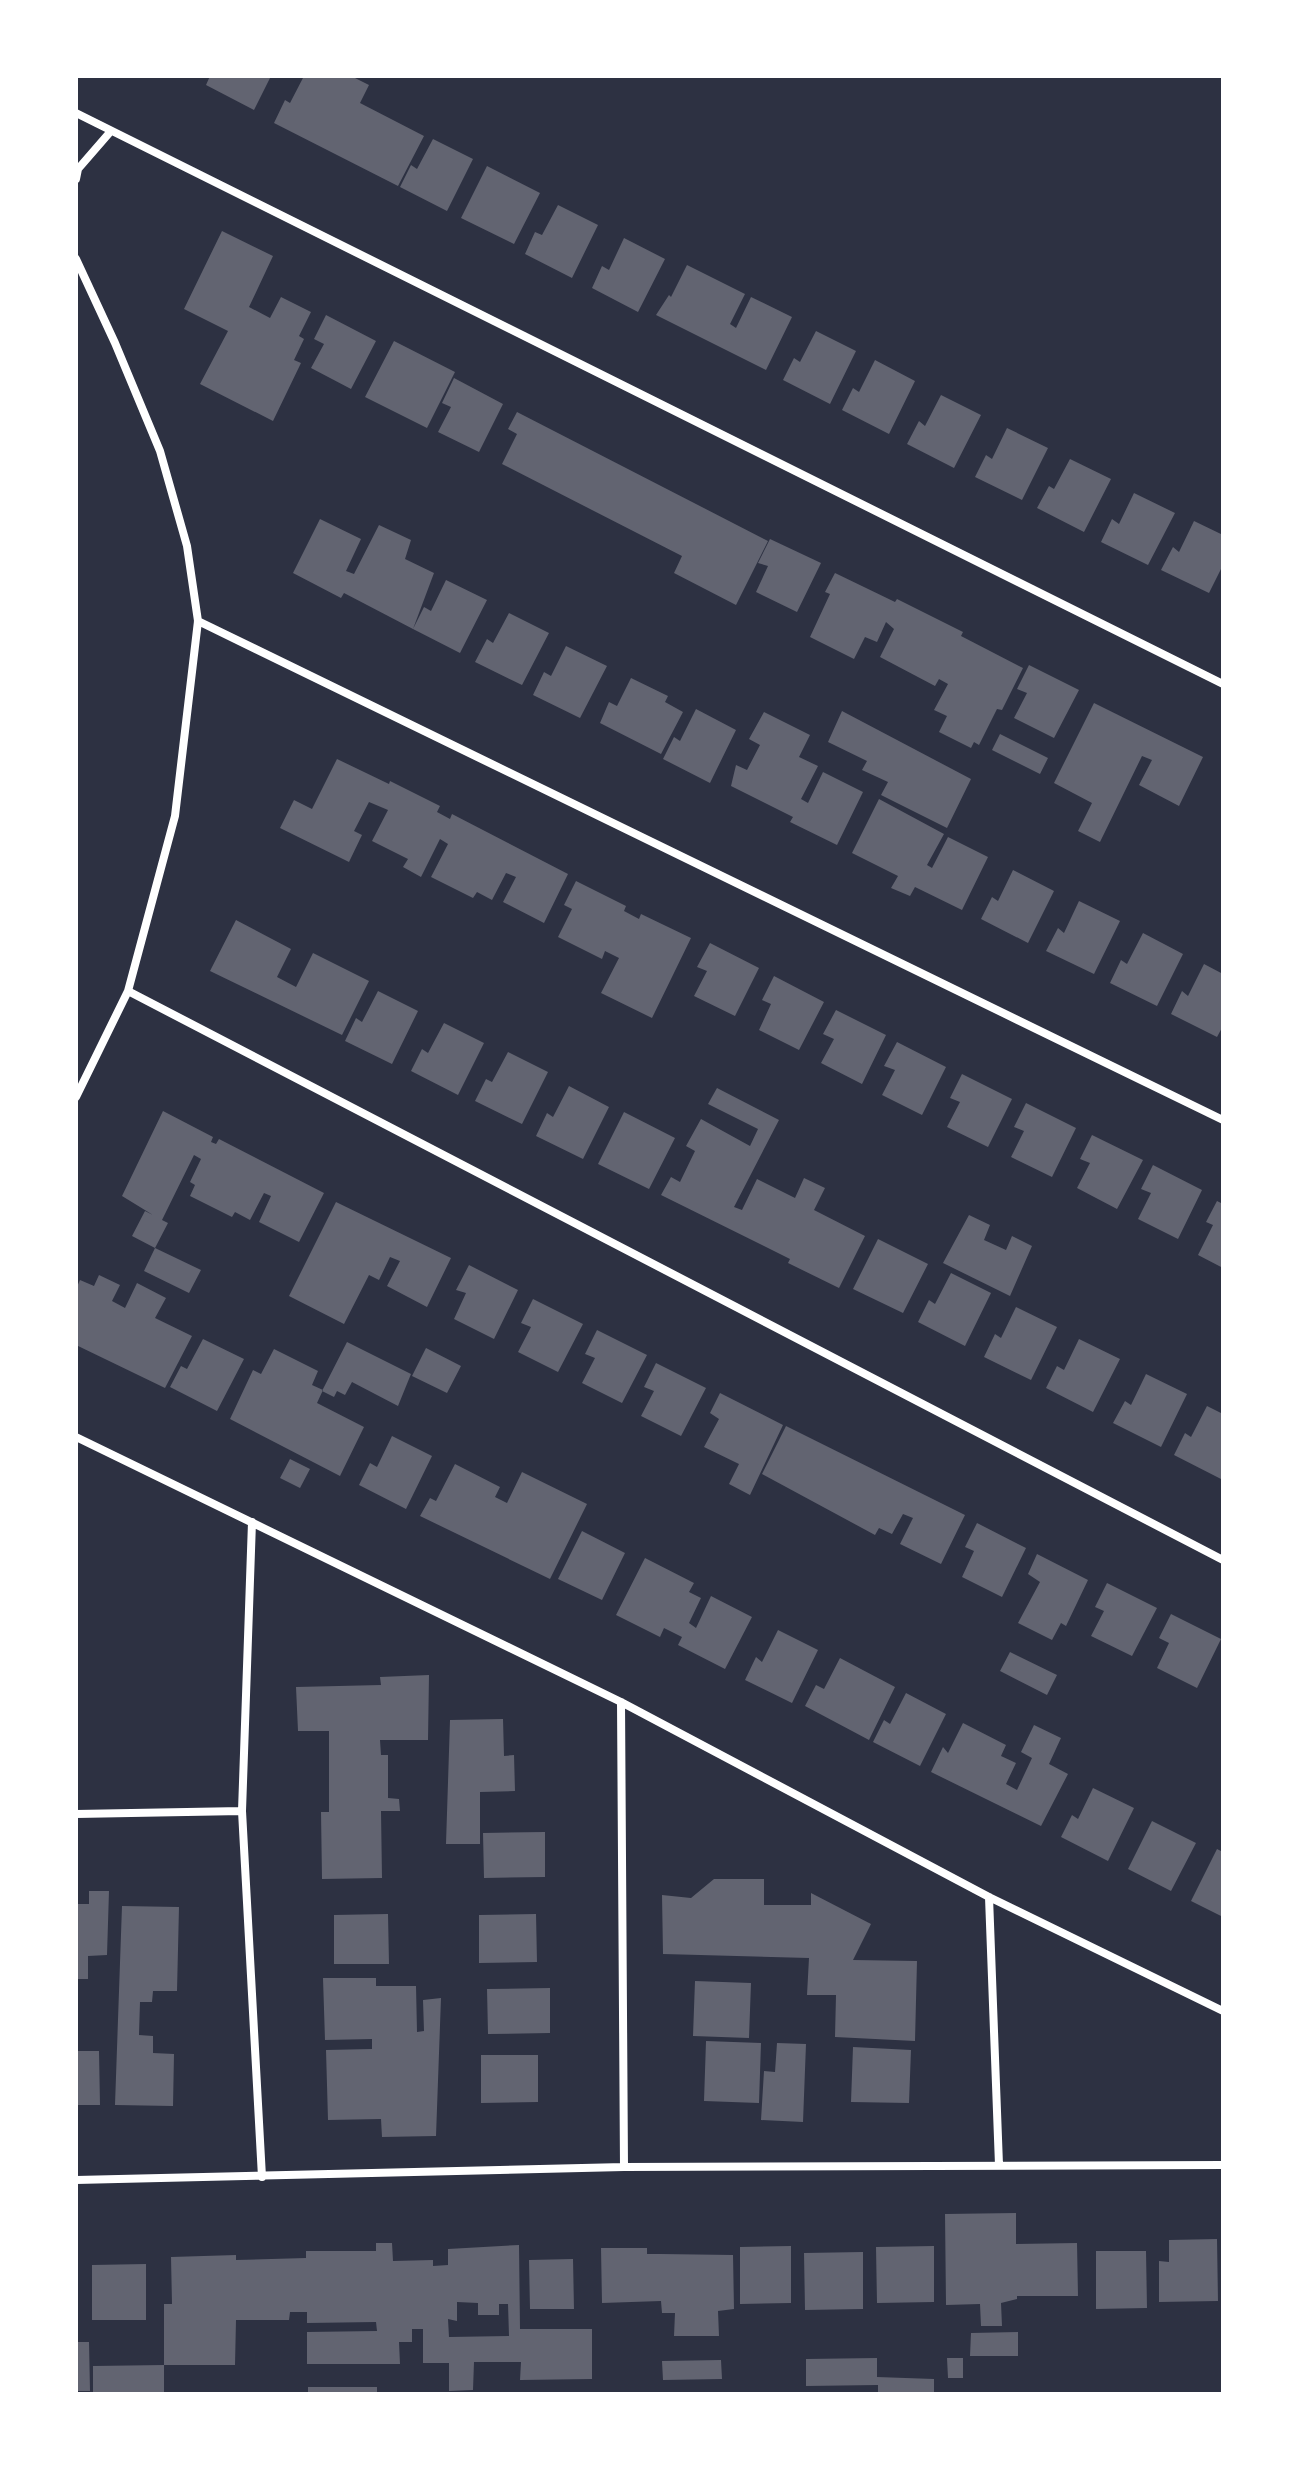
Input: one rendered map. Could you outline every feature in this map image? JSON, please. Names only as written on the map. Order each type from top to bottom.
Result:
[{"type":"street","points":[[76,113],[1223,684]]},
{"type":"street","points":[[76,179],[78,169],[111,131]]},
{"type":"street","points":[[76,259],[160,451],[187,546],[198,621],[175,816],[128,991],[76,1097]]},
{"type":"street","points":[[198,621],[1223,1120]]},
{"type":"street","points":[[128,991],[1223,1560]]},
{"type":"street","points":[[76,1437],[621,1702],[989,1897],[1223,2011]]},
{"type":"street","points":[[252,1522],[242,1811],[262,2177]]},
{"type":"street","points":[[621,1702],[624,2167]]},
{"type":"street","points":[[76,1814],[242,1811]]},
{"type":"street","points":[[989,1897],[999,2165]]},
{"type":"street","points":[[76,2180],[624,2167],[1223,2165]]},
{"type":"building","points":[[210,76],[271,76],[254,110],[206,85]]},
{"type":"building","points":[[304,76],[351,76],[369,85],[360,103],[424,136],[398,186],[274,123],[285,100],[290,103]]},
{"type":"building","points":[[433,139],[473,159],[447,211],[400,187],[411,165],[417,169]]},
{"type":"building","points":[[487,166],[540,193],[514,244],[461,218]]},
{"type":"building","points":[[558,205],[598,225],[572,278],[525,254],[535,232],[542,235]]},
{"type":"building","points":[[222,231],[273,256],[249,307],[270,318],[281,297],[311,312],[299,336],[304,339],[294,360],[301,363],[273,421],[200,384],[228,331],[184,309]]},
{"type":"building","points":[[624,238],[665,259],[638,312],[592,288],[602,266],[609,270]]},
{"type":"building","points":[[687,265],[745,294],[730,324],[736,328],[751,297],[792,317],[766,370],[656,315],[669,295],[671,297]]},
{"type":"building","points":[[326,315],[376,341],[351,389],[311,368],[324,344],[314,339]]},
{"type":"building","points":[[816,331],[856,351],[830,404],[783,380],[794,358],[800,362]]},
{"type":"building","points":[[394,341],[455,372],[427,428],[365,397]]},
{"type":"building","points":[[875,360],[915,381],[889,434],[842,410],[853,388],[859,392]]},
{"type":"building","points":[[454,378],[503,404],[479,452],[438,432],[451,407],[442,403]]},
{"type":"building","points":[[941,395],[981,415],[954,468],[907,444],[919,421],[925,426]]},
{"type":"building","points":[[517,412],[768,541],[736,605],[674,573],[682,556],[502,464],[517,434],[508,429]]},
{"type":"building","points":[[1007,428],[1048,448],[1022,500],[975,477],[986,455],[992,459]]},
{"type":"building","points":[[1070,459],[1111,479],[1084,532],[1037,508],[1049,486],[1054,489]]},
{"type":"building","points":[[1134,493],[1175,513],[1148,565],[1101,542],[1112,519],[1119,524]]},
{"type":"building","points":[[320,519],[361,539],[346,571],[354,574],[379,525],[411,540],[405,559],[434,573],[413,629],[344,593],[341,598],[293,573]]},
{"type":"building","points":[[1194,521],[1223,535],[1223,565],[1209,593],[1161,570],[1173,547],[1179,552]]},
{"type":"building","points":[[770,539],[821,563],[797,612],[756,592],[768,566],[758,563]]},
{"type":"building","points":[[835,573],[963,632],[961,636],[1023,668],[1002,710],[997,709],[979,745],[974,742],[971,748],[939,732],[947,716],[934,710],[948,684],[939,679],[935,686],[880,657],[894,629],[886,622],[877,642],[865,637],[854,659],[810,637],[830,594],[825,592]]},
{"type":"building","points":[[446,580],[487,600],[460,653],[413,629],[424,607],[431,611]]},
{"type":"building","points":[[509,613],[549,633],[522,685],[475,662],[487,639],[493,643]]},
{"type":"building","points":[[566,646],[607,666],[580,718],[533,695],[544,672],[551,676]]},
{"type":"building","points":[[1029,665],[1079,690],[1054,738],[1014,718],[1027,693],[1017,689]]},
{"type":"building","points":[[631,678],[668,696],[665,702],[683,712],[661,754],[600,723],[609,702],[617,706]]},
{"type":"building","points":[[1094,703],[1203,757],[1179,806],[1139,785],[1152,760],[1142,756],[1100,842],[1078,831],[1092,803],[1054,783]]},
{"type":"building","points":[[696,709],[736,730],[710,783],[663,759],[674,737],[680,741]]},
{"type":"building","points":[[842,711],[971,779],[947,828],[881,795],[888,782],[862,770],[867,761],[828,742]]},
{"type":"building","points":[[764,712],[810,735],[799,757],[818,766],[801,799],[808,803],[823,772],[863,792],[837,845],[790,822],[793,817],[731,786],[736,765],[747,770],[760,745],[749,739]]},
{"type":"building","points":[[1000,734],[1048,758],[1040,774],[992,750]]},
{"type":"building","points":[[337,759],[389,784],[390,781],[440,806],[437,812],[450,819],[452,814],[568,874],[544,923],[503,902],[516,877],[506,873],[492,900],[477,892],[473,898],[431,877],[448,844],[440,839],[421,877],[403,867],[408,859],[372,841],[388,810],[369,802],[354,831],[362,835],[349,862],[280,828],[294,800],[312,809]]},
{"type":"building","points":[[879,799],[944,834],[927,865],[932,868],[948,837],[988,857],[962,910],[915,887],[910,896],[891,888],[898,876],[852,853]]},
{"type":"building","points":[[1013,870],[1054,891],[1028,943],[981,919],[992,897],[998,901]]},
{"type":"building","points":[[576,881],[626,906],[624,911],[639,919],[641,914],[691,938],[652,1018],[601,993],[619,958],[605,951],[602,959],[558,937],[572,909],[564,905]]},
{"type":"building","points":[[1079,901],[1120,921],[1094,974],[1046,951],[1058,928],[1064,933]]},
{"type":"building","points":[[236,920],[291,949],[277,977],[296,987],[313,953],[369,981],[342,1035],[210,971]]},
{"type":"building","points":[[1143,933],[1183,954],[1157,1006],[1110,983],[1121,960],[1127,964]]},
{"type":"building","points":[[710,943],[759,968],[735,1016],[694,996],[707,971],[697,967]]},
{"type":"building","points":[[1204,964],[1223,974],[1223,1026],[1217,1037],[1171,1014],[1182,991],[1188,996]]},
{"type":"building","points":[[774,976],[824,1002],[799,1050],[759,1030],[771,1004],[762,1000]]},
{"type":"building","points":[[378,991],[418,1011],[392,1064],[345,1041],[356,1018],[362,1022]]},
{"type":"building","points":[[836,1010],[886,1035],[862,1084],[821,1063],[834,1039],[823,1034]]},
{"type":"building","points":[[444,1023],[484,1043],[458,1095],[411,1071],[422,1049],[428,1053]]},
{"type":"building","points":[[897,1042],[946,1067],[922,1115],[882,1095],[895,1070],[884,1066]]},
{"type":"building","points":[[508,1052],[548,1072],[522,1124],[475,1101],[486,1079],[492,1082]]},
{"type":"building","points":[[962,1074],[1012,1099],[988,1147],[947,1127],[960,1102],[950,1098]]},
{"type":"building","points":[[569,1086],[609,1107],[583,1159],[536,1136],[547,1113],[553,1117]]},
{"type":"building","points":[[717,1088],[779,1120],[734,1207],[742,1210],[757,1179],[795,1198],[804,1178],[825,1188],[814,1210],[865,1236],[839,1288],[788,1263],[790,1259],[661,1195],[671,1177],[680,1182],[695,1151],[686,1146],[701,1119],[750,1146],[758,1129],[708,1104]]},
{"type":"building","points":[[1026,1103],[1076,1128],[1052,1177],[1011,1157],[1024,1131],[1014,1127]]},
{"type":"building","points":[[163,1111],[213,1137],[211,1142],[216,1144],[219,1139],[324,1193],[299,1242],[259,1222],[271,1196],[264,1193],[250,1220],[235,1212],[232,1217],[190,1196],[195,1185],[190,1182],[201,1159],[194,1155],[162,1220],[168,1223],[155,1248],[132,1236],[145,1211],[153,1215],[122,1196]]},
{"type":"building","points":[[624,1112],[675,1138],[649,1189],[598,1164]]},
{"type":"building","points":[[1092,1135],[1143,1160],[1117,1209],[1077,1188],[1090,1163],[1080,1159]]},
{"type":"building","points":[[1153,1165],[1202,1190],[1178,1239],[1138,1219],[1151,1193],[1141,1189]]},
{"type":"building","points":[[1217,1201],[1223,1204],[1223,1268],[1198,1255],[1213,1225],[1206,1222]]},
{"type":"building","points":[[336,1202],[451,1258],[427,1307],[387,1286],[400,1261],[390,1257],[379,1280],[369,1275],[344,1324],[289,1296]]},
{"type":"building","points":[[969,1215],[990,1225],[984,1240],[1006,1250],[1012,1236],[1032,1246],[1010,1296],[943,1263]]},
{"type":"building","points":[[878,1239],[928,1264],[903,1313],[853,1289]]},
{"type":"building","points":[[155,1248],[201,1270],[189,1293],[144,1271]]},
{"type":"building","points":[[469,1265],[518,1290],[494,1339],[454,1319],[466,1293],[456,1290]]},
{"type":"building","points":[[951,1273],[991,1293],[965,1346],[918,1322],[929,1300],[935,1304]]},
{"type":"building","points":[[99,1275],[120,1285],[112,1301],[125,1308],[137,1283],[166,1298],[155,1318],[192,1336],[165,1388],[76,1345],[76,1289],[80,1280],[94,1286]]},
{"type":"building","points":[[533,1299],[583,1324],[558,1372],[518,1352],[531,1327],[521,1323]]},
{"type":"building","points":[[1016,1307],[1057,1327],[1031,1380],[984,1357],[995,1334],[1001,1338]]},
{"type":"building","points":[[597,1330],[647,1355],[622,1403],[582,1383],[595,1358],[585,1354]]},
{"type":"building","points":[[203,1339],[244,1359],[217,1411],[170,1387],[181,1366],[187,1369]]},
{"type":"building","points":[[1079,1339],[1120,1359],[1093,1412],[1046,1388],[1057,1366],[1064,1370]]},
{"type":"building","points":[[347,1342],[411,1374],[398,1406],[352,1382],[345,1395],[337,1391],[334,1397],[322,1391]]},
{"type":"building","points":[[426,1348],[461,1366],[447,1393],[412,1376]]},
{"type":"building","points":[[274,1349],[318,1371],[312,1385],[323,1390],[317,1403],[364,1427],[340,1476],[230,1419],[253,1370],[261,1374]]},
{"type":"building","points":[[656,1363],[706,1388],[681,1436],[641,1416],[654,1391],[644,1387]]},
{"type":"building","points":[[1146,1374],[1187,1394],[1161,1447],[1113,1423],[1125,1401],[1131,1405]]},
{"type":"building","points":[[720,1393],[783,1425],[750,1495],[729,1484],[739,1464],[704,1447],[719,1419],[710,1413]]},
{"type":"building","points":[[1207,1406],[1223,1414],[1221,1479],[1174,1455],[1185,1433],[1191,1437]]},
{"type":"building","points":[[786,1426],[965,1515],[941,1564],[900,1544],[913,1518],[903,1514],[892,1534],[879,1528],[875,1535],[762,1474]]},
{"type":"building","points":[[392,1436],[432,1456],[406,1509],[359,1485],[370,1463],[377,1467]]},
{"type":"building","points":[[290,1459],[310,1469],[300,1488],[280,1478]]},
{"type":"building","points":[[455,1464],[500,1487],[495,1497],[507,1503],[522,1472],[587,1504],[550,1579],[420,1516],[430,1498],[436,1501]]},
{"type":"building","points":[[977,1523],[1026,1548],[1002,1597],[962,1577],[974,1551],[965,1547]]},
{"type":"building","points":[[582,1531],[625,1553],[602,1600],[558,1579]]},
{"type":"building","points":[[1037,1554],[1088,1580],[1066,1626],[1061,1623],[1052,1640],[1018,1623],[1040,1582],[1028,1574]]},
{"type":"building","points":[[645,1558],[694,1583],[689,1592],[701,1598],[689,1623],[696,1628],[711,1596],[752,1617],[725,1669],[678,1645],[682,1637],[664,1628],[660,1637],[616,1615]]},
{"type":"building","points":[[1107,1583],[1157,1608],[1132,1656],[1091,1636],[1104,1611],[1095,1607]]},
{"type":"building","points":[[1171,1614],[1221,1639],[1197,1688],[1157,1668],[1169,1643],[1159,1638]]},
{"type":"building","points":[[778,1630],[818,1650],[792,1703],[745,1680],[756,1657],[762,1662]]},
{"type":"building","points":[[1010,1652],[1057,1675],[1047,1695],[1000,1671]]},
{"type":"building","points":[[840,1658],[895,1687],[869,1740],[805,1706],[816,1685],[824,1689]]},
{"type":"building","points":[[429,1675],[428,1740],[380,1740],[381,1755],[388,1755],[388,1798],[399,1799],[400,1811],[381,1811],[382,1878],[322,1879],[321,1812],[329,1812],[329,1731],[298,1731],[296,1687],[381,1685],[380,1677]]},
{"type":"building","points":[[906,1693],[946,1714],[920,1766],[873,1742],[884,1720],[890,1724]]},
{"type":"building","points":[[503,1719],[504,1756],[514,1755],[515,1791],[480,1792],[480,1844],[446,1844],[450,1720]]},
{"type":"building","points":[[963,1723],[1006,1745],[1001,1756],[1016,1763],[1006,1784],[1017,1790],[1032,1758],[1021,1752],[1034,1725],[1061,1738],[1049,1764],[1068,1774],[1041,1826],[931,1772],[943,1747],[948,1753]]},
{"type":"building","points":[[1093,1788],[1134,1808],[1108,1861],[1061,1837],[1072,1815],[1078,1819]]},
{"type":"building","points":[[1152,1821],[1196,1843],[1171,1891],[1128,1869]]},
{"type":"building","points":[[545,1832],[545,1877],[484,1878],[483,1833]]},
{"type":"building","points":[[1217,1849],[1223,1852],[1223,1917],[1191,1901]]},
{"type":"building","points":[[714,1879],[764,1879],[764,1905],[811,1905],[811,1893],[871,1924],[853,1960],[917,1961],[915,2041],[835,2037],[836,1995],[807,1995],[809,1958],[663,1954],[662,1895],[691,1898]]},
{"type":"building","points":[[89,1891],[109,1891],[107,1955],[88,1956],[88,1979],[76,1979],[76,1904],[89,1904]]},
{"type":"building","points":[[122,1906],[179,1907],[177,1991],[153,1991],[152,2002],[140,2002],[139,2035],[153,2036],[153,2053],[174,2054],[173,2106],[115,2105]]},
{"type":"building","points":[[388,1914],[389,1964],[334,1964],[334,1915]]},
{"type":"building","points":[[536,1914],[537,1962],[479,1963],[479,1915]]},
{"type":"building","points":[[323,1978],[376,1978],[376,1986],[416,1986],[417,2032],[424,2031],[423,2000],[441,1998],[436,2136],[382,2137],[381,2119],[328,2120],[326,2050],[372,2049],[372,2039],[325,2040]]},
{"type":"building","points":[[695,1981],[751,1983],[749,2038],[693,2036]]},
{"type":"building","points":[[550,1988],[550,2033],[488,2034],[487,1989]]},
{"type":"building","points":[[706,2041],[761,2043],[759,2103],[704,2101]]},
{"type":"building","points":[[777,2043],[806,2044],[803,2122],[761,2120],[764,2071],[775,2072]]},
{"type":"building","points":[[853,2047],[911,2050],[909,2103],[851,2102]]},
{"type":"building","points":[[76,2051],[99,2051],[100,2105],[76,2105]]},
{"type":"building","points":[[481,2055],[538,2055],[538,2102],[481,2103]]},
{"type":"building","points":[[1016,2213],[1016,2244],[1077,2243],[1078,2296],[1017,2296],[1017,2299],[1001,2303],[1002,2326],[981,2326],[980,2304],[946,2305],[945,2214]]},
{"type":"building","points":[[1217,2239],[1218,2301],[1159,2302],[1159,2261],[1169,2262],[1169,2240]]},
{"type":"building","points":[[376,2243],[392,2243],[393,2261],[433,2260],[433,2266],[448,2265],[448,2249],[519,2245],[520,2329],[592,2329],[592,2379],[520,2380],[521,2362],[474,2362],[473,2390],[449,2391],[449,2363],[423,2363],[423,2329],[412,2329],[412,2342],[399,2342],[400,2364],[307,2364],[307,2332],[377,2331],[376,2322],[307,2323],[307,2312],[290,2312],[289,2320],[236,2320],[235,2365],[164,2365],[164,2304],[172,2304],[171,2257],[236,2255],[236,2260],[306,2258],[306,2251],[376,2251]],"holes":[[[457,2302],[478,2303],[478,2315],[499,2315],[499,2304],[508,2304],[509,2336],[449,2337],[448,2319],[457,2321]]]},
{"type":"building","points":[[791,2246],[791,2303],[740,2304],[740,2247]]},
{"type":"building","points":[[934,2246],[934,2302],[877,2303],[876,2247]]},
{"type":"building","points":[[601,2248],[647,2248],[647,2254],[733,2255],[734,2309],[718,2311],[719,2336],[674,2336],[675,2313],[662,2313],[661,2301],[602,2303]]},
{"type":"building","points":[[1096,2251],[1146,2251],[1147,2308],[1096,2309]]},
{"type":"building","points":[[863,2252],[863,2309],[805,2310],[804,2253]]},
{"type":"building","points":[[573,2259],[574,2309],[530,2309],[529,2260]]},
{"type":"building","points":[[146,2264],[146,2320],[92,2320],[92,2265]]},
{"type":"building","points":[[1018,2332],[1018,2356],[970,2356],[971,2333]]},
{"type":"building","points":[[76,2342],[89,2342],[90,2391],[76,2391]]},
{"type":"building","points":[[877,2358],[877,2377],[934,2379],[934,2394],[878,2394],[878,2385],[806,2386],[806,2359]]},
{"type":"building","points":[[947,2358],[963,2358],[963,2378],[948,2378]]},
{"type":"building","points":[[721,2360],[722,2379],[663,2380],[662,2361]]},
{"type":"building","points":[[164,2365],[164,2392],[93,2394],[93,2366]]},
{"type":"building","points":[[308,2387],[377,2387],[377,2394],[308,2394]]}]
